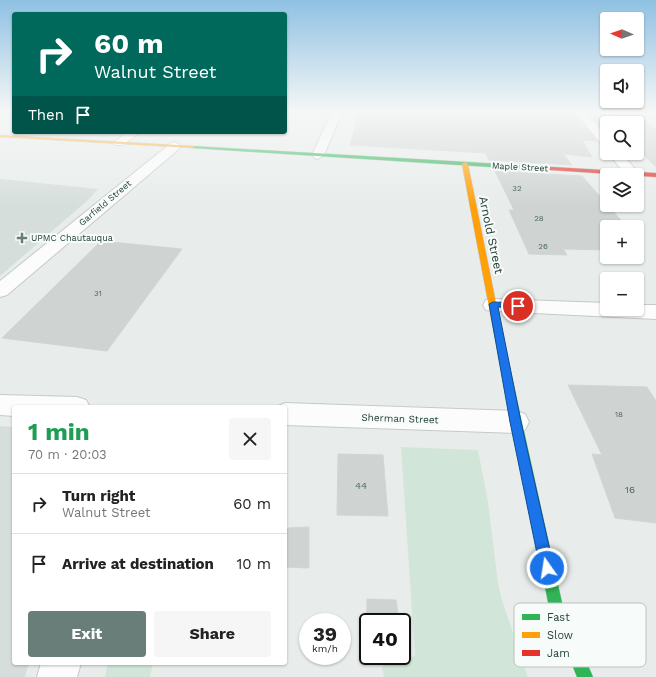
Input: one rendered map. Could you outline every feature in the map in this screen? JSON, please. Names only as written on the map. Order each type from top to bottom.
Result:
[{"type":"street","name":"Maple Street","points":[[130,144],[318,155],[465,167],[600,172]]},
{"type":"street","points":[[318,155],[323,144]]},
{"type":"street","name":"Garfield Street","points":[[0,291],[175,146]]},
{"type":"street","points":[[620,160],[627,168]]},
{"type":"street","name":"Arnold Street","points":[[465,167],[516,422],[555,603]]},
{"type":"street","name":"Maple Street","points":[[644,174],[656,175]]},
{"type":"street","points":[[493,304],[656,312]]},
{"type":"street","points":[[0,405],[12,405]]},
{"type":"street","name":"Sherman Street","points":[[287,414],[516,422]]},
{"type":"street","points":[[57,677],[60,665]]},
{"type":"street","name":"Arnold Street","points":[[581,667],[585,677]]},
{"type":"shaded area","name":"UPMC Chautauqua","points":[[0,179],[98,189],[88,200],[0,276]]},
{"type":"shaded area","points":[[0,426],[12,427],[12,665],[28,665],[25,677],[0,677]]},
{"type":"green space","points":[[401,447],[478,450],[488,502],[498,583],[514,636],[514,667],[525,667],[528,677],[384,677],[382,666],[411,665],[411,657],[415,656]]},
{"type":"green space","points":[[108,665],[153,665],[150,677],[105,677]]},
{"type":"building","points":[[350,144],[584,144],[592,157],[563,154],[572,165],[489,160],[486,153],[350,145]]},
{"type":"building","points":[[644,144],[656,144],[656,167],[644,155]]},
{"type":"building","points":[[495,171],[582,176],[600,196],[600,212],[614,212],[621,220],[600,220],[600,250],[563,249],[567,255],[529,254],[509,210],[514,210]]},
{"type":"building","points":[[101,241],[182,249],[107,351],[2,338]]},
{"type":"building","points":[[568,385],[647,387],[656,401],[656,523],[615,518],[592,454],[602,455]]},
{"type":"building","points":[[338,454],[383,455],[388,516],[337,515]]},
{"type":"building","points":[[309,527],[309,568],[287,567],[287,528]]},
{"type":"building","points":[[367,599],[396,600],[398,613],[367,613]]},
{"type":"traffic: fast","points":[[193,147],[536,168]]},
{"type":"traffic: fast","points":[[496,323],[555,603]]},
{"type":"traffic: fast","points":[[581,667],[585,677]]},
{"type":"traffic: slow","points":[[133,144],[193,147]]},
{"type":"traffic: slow","points":[[465,164],[496,323]]},
{"type":"traffic: jam","points":[[536,168],[656,175]]},
{"type":"place","name":"UPMC Chautauqua","points":[[22,238]]},
{"type":"route","points":[[518,306],[493,304],[547,568]]}]
